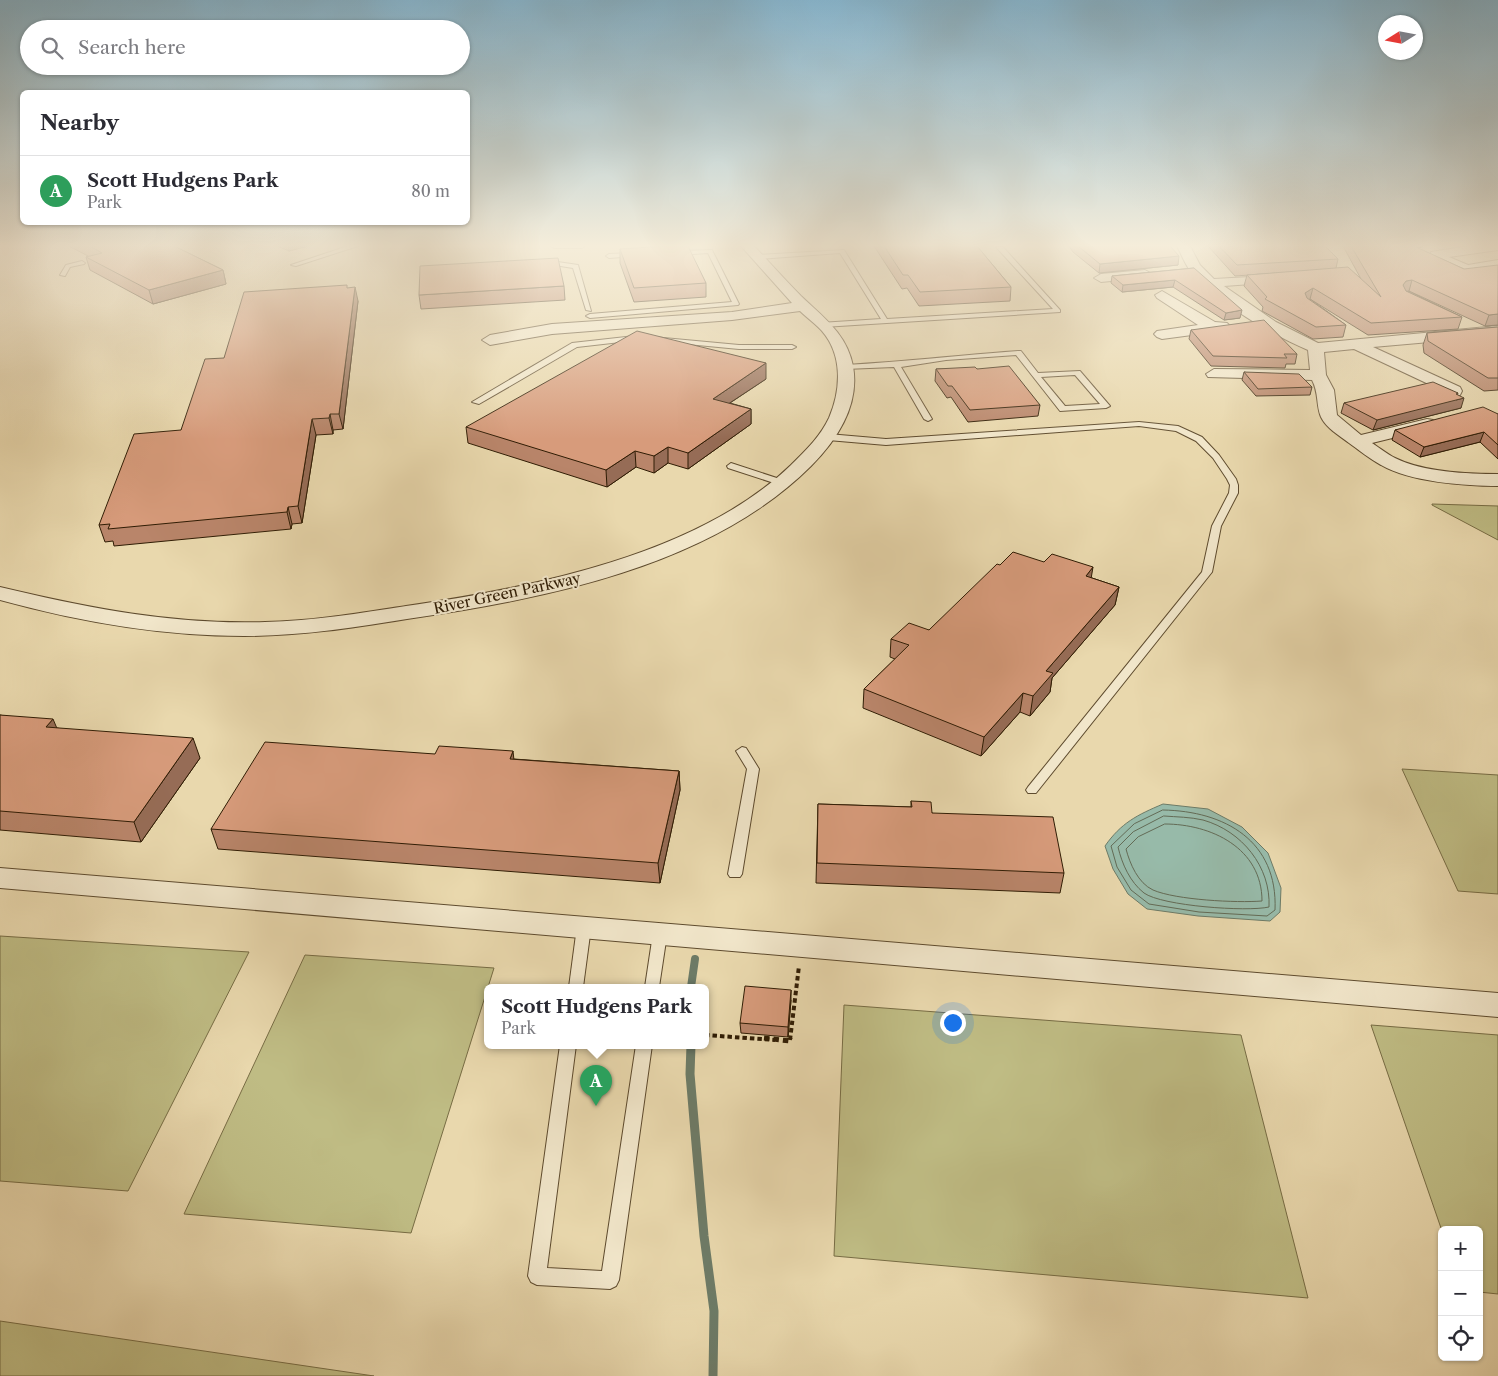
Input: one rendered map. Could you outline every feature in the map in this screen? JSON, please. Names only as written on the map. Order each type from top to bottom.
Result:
[{"type":"street","points":[[490,340],[552,329],[732,316],[773,310]]},
{"type":"street","name":"River Green Parkway","points":[[0,593],[58,610],[135,623],[226,630],[314,626],[403,614],[568,582],[667,549],[736,516],[783,483],[810,460],[832,431],[844,398],[845,367],[832,334],[807,310]]},
{"type":"street","points":[[1185,310],[1212,328]]},
{"type":"street","points":[[1251,310],[1299,342],[1316,348],[1363,346],[1490,332]]},
{"type":"street","points":[[1162,334],[1266,321]]},
{"type":"street","points":[[1458,321],[1490,332],[1498,340]]},
{"type":"street","points":[[1344,328],[1363,346],[1454,391]]},
{"type":"street","points":[[1316,348],[1318,375],[1326,390],[1329,416],[1358,441],[1388,462],[1416,471],[1474,480],[1498,480]]},
{"type":"street","points":[[1214,374],[1318,375]]},
{"type":"street","points":[[1358,441],[1443,419]]},
{"type":"street","points":[[0,878],[1498,1005]]},
{"type":"lane","points":[[589,310],[590,313],[635,310]]},
{"type":"lane","points":[[879,310],[886,321]]},
{"type":"lane","points":[[823,325],[1057,310]]},
{"type":"lane","points":[[476,402],[575,345],[641,337]]},
{"type":"lane","points":[[651,338],[739,347],[792,347]]},
{"type":"lane","points":[[845,367],[896,365],[946,358],[1018,354],[1063,409],[1106,406],[1077,373],[1036,375]]},
{"type":"lane","points":[[896,365],[928,419]]},
{"type":"lane","points":[[828,437],[886,442],[1160,424],[1189,432],[1208,444],[1218,457],[1234,485],[1232,502],[1222,514],[1214,538],[1207,572],[1032,790]]},
{"type":"lane","points":[[731,466],[783,483]]},
{"type":"lane","points":[[735,874],[753,769],[742,751]]},
{"type":"lane","points":[[576,984],[584,928]]},
{"type":"lane","points":[[652,984],[660,934]]},
{"type":"lane","points":[[567,1049],[537,1276],[610,1280],[643,1049]]},
{"type":"path","points":[[709,1035],[730,1034],[740,1037],[790,1042],[802,946]]},
{"type":"shaded area","points":[[1432,505],[1498,506],[1498,540]]},
{"type":"shaded area","points":[[1402,769],[1498,775],[1498,894],[1458,891]]},
{"type":"shaded area","points":[[0,936],[249,952],[128,1191],[0,1181]]},
{"type":"shaded area","points":[[305,955],[494,968],[489,984],[484,984],[484,1000],[411,1233],[184,1214]]},
{"type":"shaded area","points":[[844,1005],[1241,1035],[1308,1298],[834,1256]]},
{"type":"shaded area","points":[[1371,1025],[1498,1035],[1498,1294],[1483,1292],[1483,1226],[1440,1226]]},
{"type":"shaded area","points":[[0,1321],[374,1376],[0,1376]]},
{"type":"water","points":[[1163,804],[1208,809],[1242,827],[1268,853],[1281,888],[1280,912],[1270,921],[1198,916],[1147,909],[1128,894],[1113,869],[1105,846],[1117,831],[1130,820]]},
{"type":"building","points":[[238,310],[352,310],[339,414],[330,414],[329,418],[312,419],[298,506],[288,507],[287,512],[108,529],[110,524],[99,525],[134,434],[181,430],[205,359],[224,358]]},
{"type":"building","points":[[1222,310],[1241,310],[1226,313]]},
{"type":"building","points":[[1285,310],[1325,310],[1346,325],[1316,327]]},
{"type":"building","points":[[1350,310],[1447,310],[1462,317],[1371,323]]},
{"type":"building","points":[[1478,310],[1498,310],[1498,314],[1489,315]]},
{"type":"building","points":[[1264,320],[1297,354],[1284,354],[1287,358],[1213,356],[1191,330]]},
{"type":"building","points":[[1498,327],[1498,378],[1488,378],[1428,341],[1427,333]]},
{"type":"building","points":[[637,331],[766,363],[713,399],[751,409],[688,453],[668,447],[654,456],[635,451],[606,470],[466,427]]},
{"type":"building","points":[[1009,366],[1040,405],[970,410],[952,386],[948,386],[936,369],[975,367],[977,369]]},
{"type":"building","points":[[1244,372],[1299,374],[1312,387],[1258,389]]},
{"type":"building","points":[[1433,382],[1458,393],[1456,394],[1464,398],[1377,420],[1344,403]]},
{"type":"building","points":[[1483,407],[1498,414],[1498,445],[1484,432],[1424,447],[1395,430]]},
{"type":"building","points":[[1013,552],[1044,562],[1052,554],[1093,567],[1086,576],[1119,587],[1046,671],[1053,673],[1033,696],[1023,693],[984,737],[864,689],[909,645],[891,639],[909,623],[929,630],[997,564],[1000,565]]},
{"type":"building","points":[[0,715],[53,719],[46,727],[193,738],[134,822],[0,811]]},
{"type":"building","points":[[265,742],[435,754],[439,746],[513,751],[510,759],[679,771],[658,863],[211,829]]},
{"type":"building","points":[[911,801],[931,802],[932,813],[1053,817],[1064,873],[817,863],[818,804],[912,807]]},
{"type":"building","points":[[745,986],[791,990],[788,1027],[740,1023]]},
{"type":"waterway","points":[[691,984],[695,959]]},
{"type":"waterway","points":[[691,1049],[690,1074],[704,1236],[714,1311],[713,1376]]},
{"type":"place","name":"Scott Hudgens Park","points":[[596,1106]]}]
